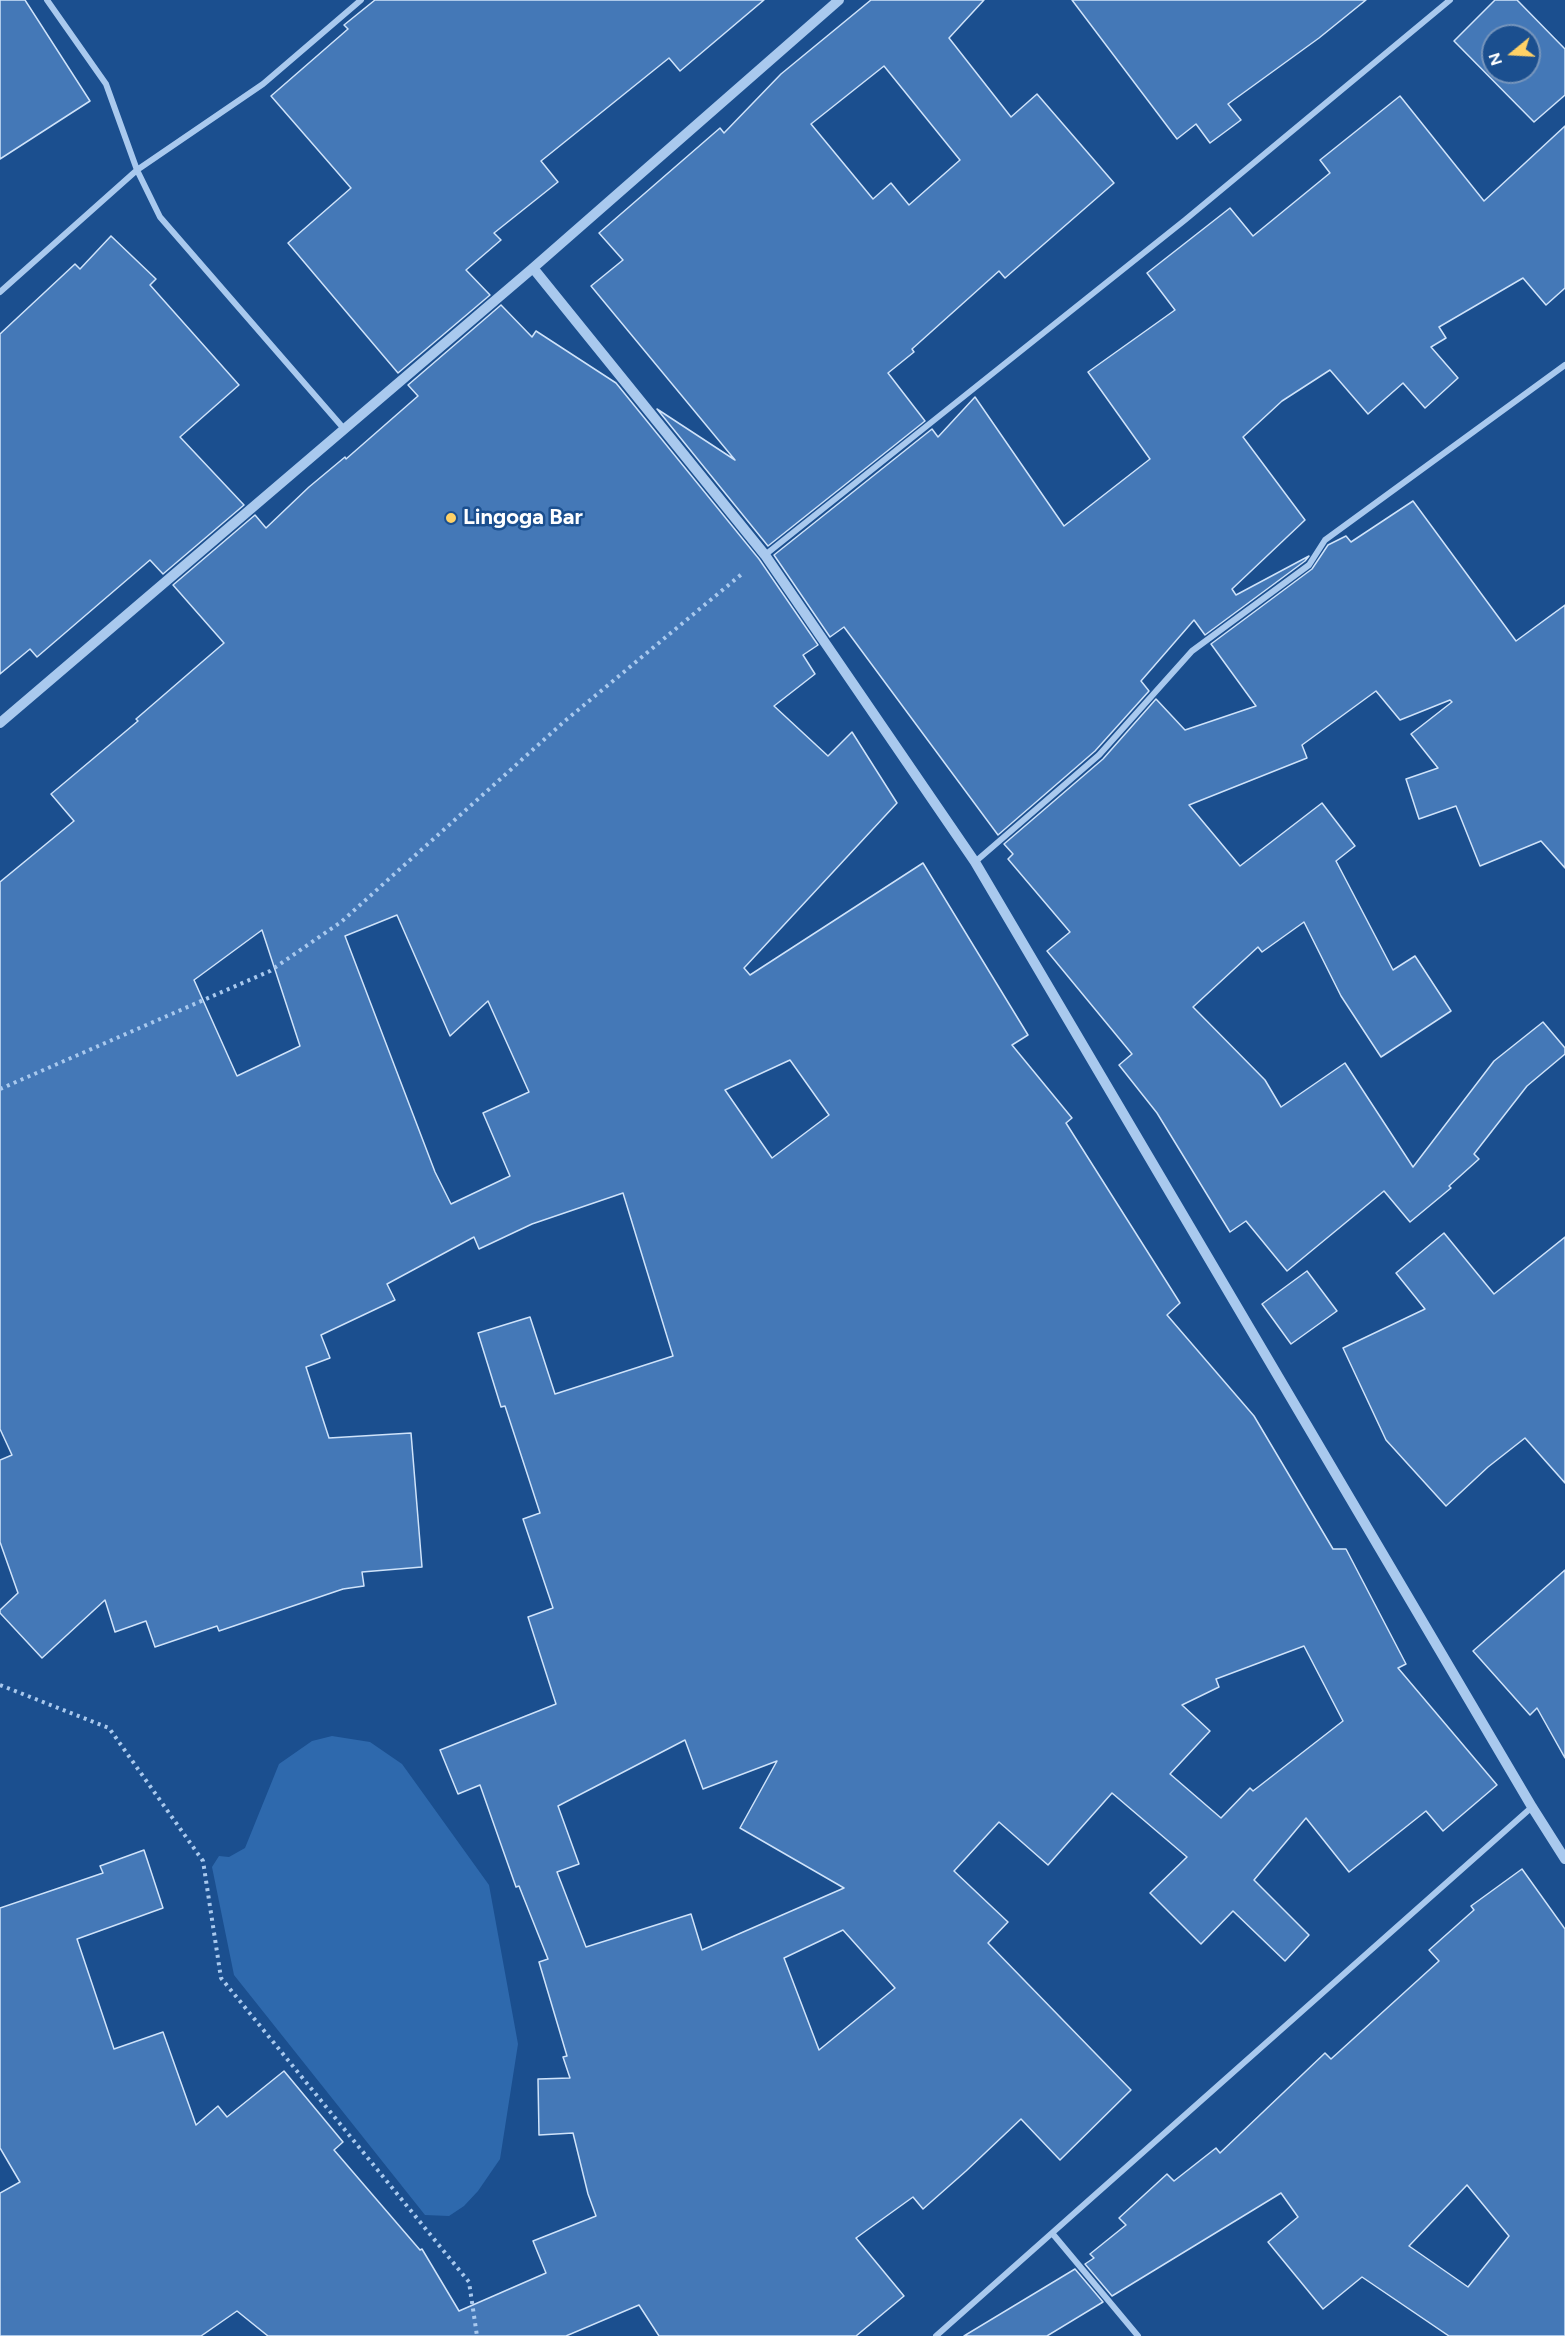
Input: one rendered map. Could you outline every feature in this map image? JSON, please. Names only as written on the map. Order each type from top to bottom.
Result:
[{"type":"street","points":[[47,0],[106,84],[137,170],[160,217],[345,430]]},
{"type":"street","points":[[0,292],[137,170],[263,84],[361,0]]},
{"type":"street","points":[[0,723],[533,268],[839,0]]},
{"type":"street","points":[[765,555],[1185,220],[1450,0]]},
{"type":"street","points":[[533,268],[765,555],[975,861],[1532,1807],[1565,1859]]},
{"type":"street","points":[[975,861],[1099,755],[1192,651],[1309,565],[1325,540],[1565,365]]},
{"type":"street","points":[[936,2336],[1532,1807]]},
{"type":"street","points":[[1052,2233],[1138,2336]]},
{"type":"path","points":[[0,1089],[270,971],[341,922],[566,720],[765,555]]},
{"type":"path","points":[[0,1685],[109,1728],[203,1860],[221,1978],[469,2282],[477,2336]]},
{"type":"shaded area","points":[[332,1736],[370,1742],[402,1764],[489,1885],[518,2044],[500,2159],[478,2191],[464,2206],[449,2216],[425,2215],[234,1975],[212,1867],[219,1856],[229,1857],[245,1848],[279,1764],[312,1741]]},
{"type":"building","points":[[0,0],[25,0],[90,101],[0,159]]},
{"type":"building","points":[[375,0],[764,0],[680,71],[669,58],[541,161],[558,182],[494,233],[501,240],[466,270],[490,295],[398,373],[288,243],[351,188],[271,96],[348,29],[344,25]]},
{"type":"building","points":[[871,0],[984,0],[949,38],[1011,117],[1037,94],[1114,183],[1005,278],[999,271],[912,349],[914,352],[888,373],[925,421],[768,546],[657,409],[735,460],[591,286],[623,260],[599,233],[720,128],[724,133],[781,74]],"holes":[[[884,66],[960,160],[909,205],[891,183],[873,199],[811,124]]]},
{"type":"building","points":[[1072,0],[1366,0],[1319,38],[1228,104],[1241,120],[1210,143],[1196,124],[1177,139]]},
{"type":"building","points":[[1495,0],[1517,0],[1541,24],[1481,24],[1481,68],[1454,41]]},
{"type":"building","points":[[1541,24],[1565,49],[1565,95],[1534,122],[1496,84],[1541,84]]},
{"type":"building","points":[[1400,96],[1484,201],[1565,126],[1565,288],[1546,305],[1523,278],[1439,327],[1446,338],[1431,347],[1458,378],[1425,408],[1403,383],[1368,414],[1330,370],[1282,401],[1243,437],[1305,520],[1232,589],[1236,595],[1309,556],[1205,635],[1194,620],[1141,681],[1149,691],[1095,751],[998,835],[844,627],[830,637],[774,555],[932,429],[938,437],[975,397],[1064,526],[1150,459],[1088,372],[1175,310],[1147,273],[1230,208],[1253,236],[1330,173],[1320,160]]},
{"type":"building","points":[[111,236],[156,279],[150,285],[239,385],[180,437],[244,505],[163,574],[150,560],[37,657],[30,649],[0,674],[0,334],[75,264],[80,269]]},
{"type":"building","points":[[501,305],[532,337],[536,331],[616,383],[759,559],[818,645],[803,655],[815,674],[774,706],[828,756],[852,732],[897,803],[744,968],[750,975],[923,863],[1028,1035],[1012,1045],[1072,1118],[1066,1123],[1180,1303],[1167,1315],[1254,1416],[1333,1549],[1346,1549],[1406,1664],[1398,1668],[1497,1785],[1443,1831],[1426,1811],[1349,1872],[1306,1818],[1254,1880],[1309,1935],[1285,1961],[1233,1911],[1201,1944],[1150,1893],[1187,1857],[1112,1793],[1048,1865],[999,1822],[954,1871],[1008,1922],[988,1943],[1131,2090],[1060,2160],[1021,2119],[923,2209],[913,2197],[856,2238],[904,2296],[856,2336],[659,2336],[639,2305],[566,2336],[268,2336],[237,2311],[201,2336],[0,2336],[0,2193],[20,2182],[0,2148],[0,1908],[103,1873],[100,1866],[144,1850],[163,1908],[77,1939],[114,2049],[163,2032],[196,2125],[218,2106],[227,2117],[284,2071],[343,2142],[334,2150],[420,2250],[422,2249],[459,2311],[546,2273],[533,2241],[596,2216],[588,2194],[573,2133],[539,2135],[538,2079],[570,2078],[563,2057],[567,2056],[539,1962],[548,1959],[519,1886],[516,1887],[480,1785],[458,1794],[440,1750],[556,1704],[528,1617],[553,1608],[523,1519],[540,1513],[505,1406],[501,1407],[478,1333],[530,1317],[555,1394],[673,1356],[623,1193],[532,1224],[479,1249],[474,1237],[387,1284],[395,1300],[321,1335],[330,1358],[306,1367],[329,1438],[411,1433],[422,1567],[362,1572],[364,1586],[343,1589],[219,1631],[217,1626],[155,1647],[146,1621],[115,1632],[105,1600],[42,1658],[0,1613],[0,1610],[18,1593],[0,1542],[0,1460],[12,1455],[0,1429],[0,882],[74,821],[51,794],[138,721],[136,719],[224,643],[173,585],[255,515],[266,528],[309,487],[345,457],[346,459],[418,396],[408,385]],"holes":[[[397,915],[450,1036],[488,1001],[529,1092],[483,1113],[510,1176],[451,1204],[435,1172],[345,936]],[[262,930],[300,1046],[237,1076],[194,980]],[[790,1060],[829,1115],[772,1158],[725,1090]],[[1304,1646],[1343,1721],[1253,1791],[1250,1788],[1221,1818],[1170,1774],[1210,1731],[1182,1705],[1219,1687],[1216,1679]],[[685,1740],[703,1789],[777,1761],[740,1828],[844,1888],[702,1950],[691,1914],[586,1947],[557,1872],[579,1864],[558,1806]],[[843,1930],[895,1988],[819,2050],[784,1958]]]},
{"type":"building","points":[[1413,501],[1516,641],[1565,605],[1565,868],[1541,841],[1480,866],[1456,806],[1419,819],[1406,779],[1438,768],[1411,734],[1452,702],[1450,700],[1400,720],[1376,691],[1302,745],[1307,758],[1189,805],[1240,866],[1322,803],[1355,846],[1336,861],[1393,970],[1415,956],[1451,1011],[1381,1057],[1341,996],[1304,922],[1262,952],[1258,947],[1193,1007],[1265,1080],[1281,1107],[1345,1063],[1413,1167],[1494,1061],[1543,1022],[1565,1048],[1565,1054],[1527,1086],[1474,1154],[1479,1159],[1449,1186],[1451,1188],[1410,1222],[1384,1191],[1287,1271],[1246,1221],[1230,1232],[1157,1113],[1119,1065],[1132,1054],[1047,951],[1070,932],[1008,859],[1013,854],[1004,844],[1103,759],[1156,699],[1185,730],[1256,706],[1211,644],[1312,569],[1328,545],[1346,536],[1351,542]]},
{"type":"building","points":[[1444,1233],[1494,1294],[1565,1237],[1565,1483],[1525,1438],[1488,1467],[1446,1506],[1386,1440],[1343,1348],[1425,1309],[1396,1273]]},
{"type":"building","points":[[1307,1271],[1337,1311],[1291,1344],[1262,1304]]},
{"type":"building","points":[[1565,1570],[1565,1758],[1537,1708],[1530,1715],[1473,1651]]},
{"type":"building","points":[[1522,1869],[1565,1929],[1565,2336],[1449,2336],[1362,2277],[1323,2309],[1268,2242],[1298,2217],[1281,2193],[1112,2296],[1085,2264],[1094,2258],[1090,2254],[1126,2225],[1119,2218],[1167,2174],[1174,2181],[1216,2148],[1220,2153],[1325,2053],[1331,2059],[1439,1961],[1429,1950],[1474,1910],[1471,1906]],"holes":[[[1467,2185],[1509,2236],[1468,2287],[1409,2246]]]},
{"type":"building","points":[[1075,2269],[1103,2302],[1047,2336],[964,2336]]},
{"type":"place","name":"Lingoga Bar","points":[[451,518]]}]
